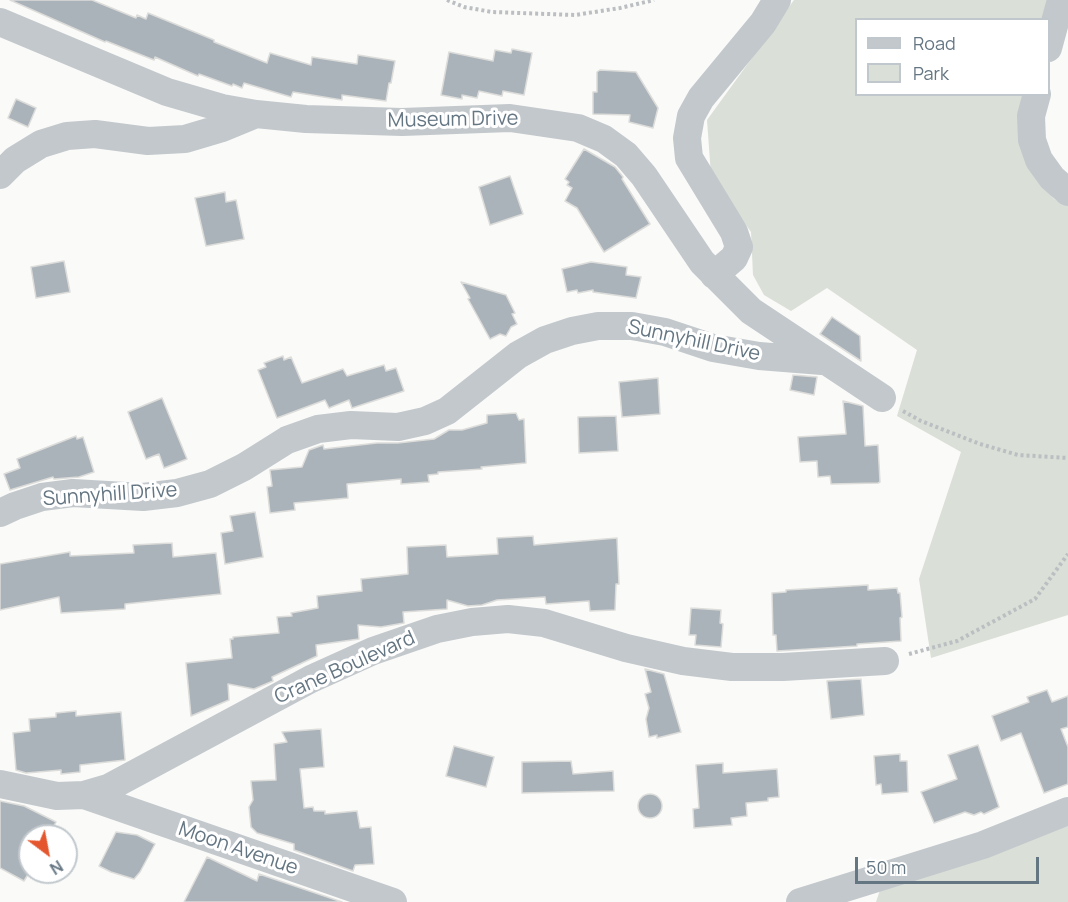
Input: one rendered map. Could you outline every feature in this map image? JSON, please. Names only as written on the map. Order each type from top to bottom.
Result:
[{"type":"street","points":[[714,275],[734,258],[739,247],[734,232],[689,158],[687,138],[691,117],[701,98],[763,23],[777,0]]},
{"type":"street","points":[[1050,41],[1061,0]]},
{"type":"street","name":"Museum Drive","points":[[0,22],[167,92],[222,108],[306,119],[402,122],[510,117],[578,128],[604,139],[626,155],[644,176],[702,262],[751,311],[882,398]]},
{"type":"street","points":[[1036,96],[1031,116],[1032,140],[1039,160],[1052,178],[1068,192]]},
{"type":"street","points":[[0,175],[15,160],[41,144],[67,136],[95,134],[148,141],[185,139],[222,128],[256,114]]},
{"type":"street","name":"Sunnyhill Drive","points":[[0,513],[42,497],[73,493],[143,497],[177,493],[210,484],[244,467],[287,440],[318,429],[351,425],[398,427],[425,421],[447,411],[519,355],[545,340],[572,331],[598,326],[632,326],[665,332],[713,348],[759,357],[824,361]]},
{"type":"street","name":"Crane Boulevard","points":[[0,784],[57,795],[84,795],[120,782],[321,674],[373,651],[426,633],[472,622],[508,619],[544,623],[637,651],[683,661],[732,667],[783,667],[885,661]]},
{"type":"street","name":"Moon Avenue","points":[[84,795],[393,902]]},
{"type":"street","points":[[800,902],[983,845],[1068,811]]},
{"type":"path","points":[[447,0],[464,7],[492,12],[575,15],[629,7],[654,0]]},
{"type":"path","points":[[882,398],[921,421],[980,444],[1018,455],[1068,458]]},
{"type":"path","points":[[885,661],[957,641],[1035,599],[1068,554]]},
{"type":"green space","points":[[794,0],[1049,0],[1044,18],[855,18],[855,96],[1028,96],[1033,171],[1054,199],[1068,206],[1068,615],[931,658],[919,579],[961,452],[897,416],[917,350],[827,288],[791,311],[764,295],[753,275],[751,232],[711,175],[707,120]]},
{"type":"green space","points":[[1068,825],[1068,902],[876,902],[881,887]]},
{"type":"building","points":[[10,0],[92,0],[136,18],[137,15],[146,19],[148,13],[267,63],[270,53],[311,65],[312,57],[357,64],[358,55],[395,61],[391,83],[389,83],[386,101],[342,95],[342,100],[293,92],[291,97],[244,83],[242,88],[233,84],[232,86],[199,74],[198,76],[155,57],[154,60],[105,42]]},
{"type":"building","points":[[512,49],[532,53],[524,95],[503,91],[502,96],[479,91],[477,98],[462,95],[462,99],[441,95],[449,52],[493,61],[495,50],[511,53]]},
{"type":"building","points":[[600,70],[636,72],[658,108],[653,128],[629,122],[630,115],[593,114],[593,92],[597,92],[597,72]]},
{"type":"building","points":[[16,99],[36,108],[28,127],[8,118]]},
{"type":"building","points":[[584,149],[615,167],[650,224],[604,252],[577,208],[565,201],[572,188],[567,185],[569,182],[565,179]]},
{"type":"building","points":[[510,176],[523,214],[490,225],[479,187]]},
{"type":"building","points":[[225,192],[226,202],[236,200],[244,239],[206,246],[195,198]]},
{"type":"building","points":[[64,261],[70,292],[36,298],[31,267]]},
{"type":"building","points":[[591,262],[627,267],[626,275],[641,277],[636,298],[593,292],[593,290],[578,293],[577,290],[567,292],[562,269]]},
{"type":"building","points":[[461,282],[506,295],[515,313],[512,314],[517,324],[511,327],[506,336],[500,334],[490,339]]},
{"type":"building","points":[[832,317],[860,336],[861,361],[820,334]]},
{"type":"building","points":[[283,356],[284,360],[291,357],[302,383],[343,369],[347,376],[384,365],[386,371],[396,368],[404,391],[352,408],[349,400],[329,408],[325,400],[277,418],[258,370],[266,367],[264,363]]},
{"type":"building","points":[[793,375],[817,377],[814,395],[790,390]]},
{"type":"building","points":[[658,378],[660,414],[622,417],[619,382]]},
{"type":"building","points":[[162,398],[187,459],[164,468],[159,454],[146,459],[128,412]]},
{"type":"building","points":[[843,401],[863,406],[865,446],[878,445],[880,482],[878,483],[831,484],[830,476],[818,477],[817,461],[800,462],[798,437],[846,434]]},
{"type":"building","points":[[516,413],[519,420],[524,419],[526,463],[438,472],[438,474],[428,475],[429,482],[401,484],[401,479],[347,484],[348,498],[294,503],[295,510],[270,513],[267,487],[272,486],[270,470],[302,467],[309,450],[323,445],[324,449],[434,439],[449,430],[462,430],[487,423],[487,415]]},
{"type":"building","points":[[616,416],[618,451],[579,453],[578,417]]},
{"type":"building","points":[[76,436],[77,439],[83,437],[94,472],[79,477],[54,479],[53,477],[10,490],[4,474],[20,468],[17,459]]},
{"type":"building","points":[[255,512],[263,557],[225,564],[221,533],[233,531],[230,516]]},
{"type":"building","points":[[533,536],[534,545],[617,538],[619,584],[616,584],[615,610],[590,611],[589,601],[546,604],[545,597],[497,600],[482,605],[468,606],[447,600],[447,609],[403,612],[404,623],[381,627],[358,625],[359,639],[316,645],[317,656],[272,677],[273,681],[254,689],[228,684],[229,700],[191,716],[186,663],[232,658],[230,639],[233,637],[279,633],[277,617],[292,616],[291,613],[318,608],[317,596],[362,591],[361,579],[408,574],[407,547],[446,545],[447,557],[498,554],[497,538]]},
{"type":"building","points":[[172,543],[173,557],[216,553],[221,594],[125,604],[125,609],[61,613],[59,597],[0,610],[0,564],[70,552],[70,556],[134,553],[133,545]]},
{"type":"building","points":[[868,585],[868,590],[897,588],[900,593],[901,641],[777,651],[776,635],[773,635],[772,593],[786,592],[786,590]]},
{"type":"building","points":[[691,608],[721,610],[720,623],[723,624],[721,647],[695,645],[696,635],[689,635]]},
{"type":"building","points":[[645,669],[664,674],[681,732],[657,738],[657,735],[649,737],[646,719],[649,708],[645,694],[651,692]]},
{"type":"building","points":[[861,679],[864,715],[831,719],[827,681]]},
{"type":"building","points":[[1047,690],[1052,702],[1068,696],[1068,727],[1061,729],[1068,747],[1068,784],[1044,793],[1021,733],[1001,741],[992,716],[1029,702],[1027,697]]},
{"type":"building","points":[[76,711],[76,716],[121,712],[125,760],[80,765],[80,772],[61,774],[61,770],[26,773],[16,770],[13,733],[30,731],[29,719],[56,717],[56,713]]},
{"type":"building","points":[[321,729],[324,767],[300,769],[304,808],[313,807],[314,811],[325,811],[325,814],[357,811],[360,828],[371,827],[374,864],[355,865],[353,871],[294,850],[294,844],[257,833],[251,827],[249,807],[253,800],[251,781],[276,780],[274,744],[287,742],[282,732]]},
{"type":"building","points":[[978,745],[999,807],[984,814],[981,812],[974,815],[965,812],[934,823],[921,792],[957,779],[948,755]]},
{"type":"building","points":[[454,746],[494,757],[486,787],[446,776]]},
{"type":"building","points":[[900,754],[900,761],[907,761],[908,792],[882,794],[881,784],[876,785],[874,756]]},
{"type":"building","points":[[571,761],[573,774],[613,771],[614,791],[522,793],[522,762]]},
{"type":"building","points":[[723,763],[723,773],[777,769],[779,797],[768,798],[768,801],[746,803],[747,816],[731,818],[732,825],[694,828],[693,809],[699,808],[696,765]]},
{"type":"building","points":[[650,794],[658,798],[662,806],[658,814],[650,818],[642,814],[638,806],[642,798]]},
{"type":"building","points":[[0,801],[24,806],[56,822],[55,824],[18,824],[18,878],[0,868]]},
{"type":"building","points":[[116,832],[137,835],[155,844],[134,879],[99,866]]},
{"type":"building","points":[[207,857],[257,881],[259,874],[342,902],[184,902]]}]
